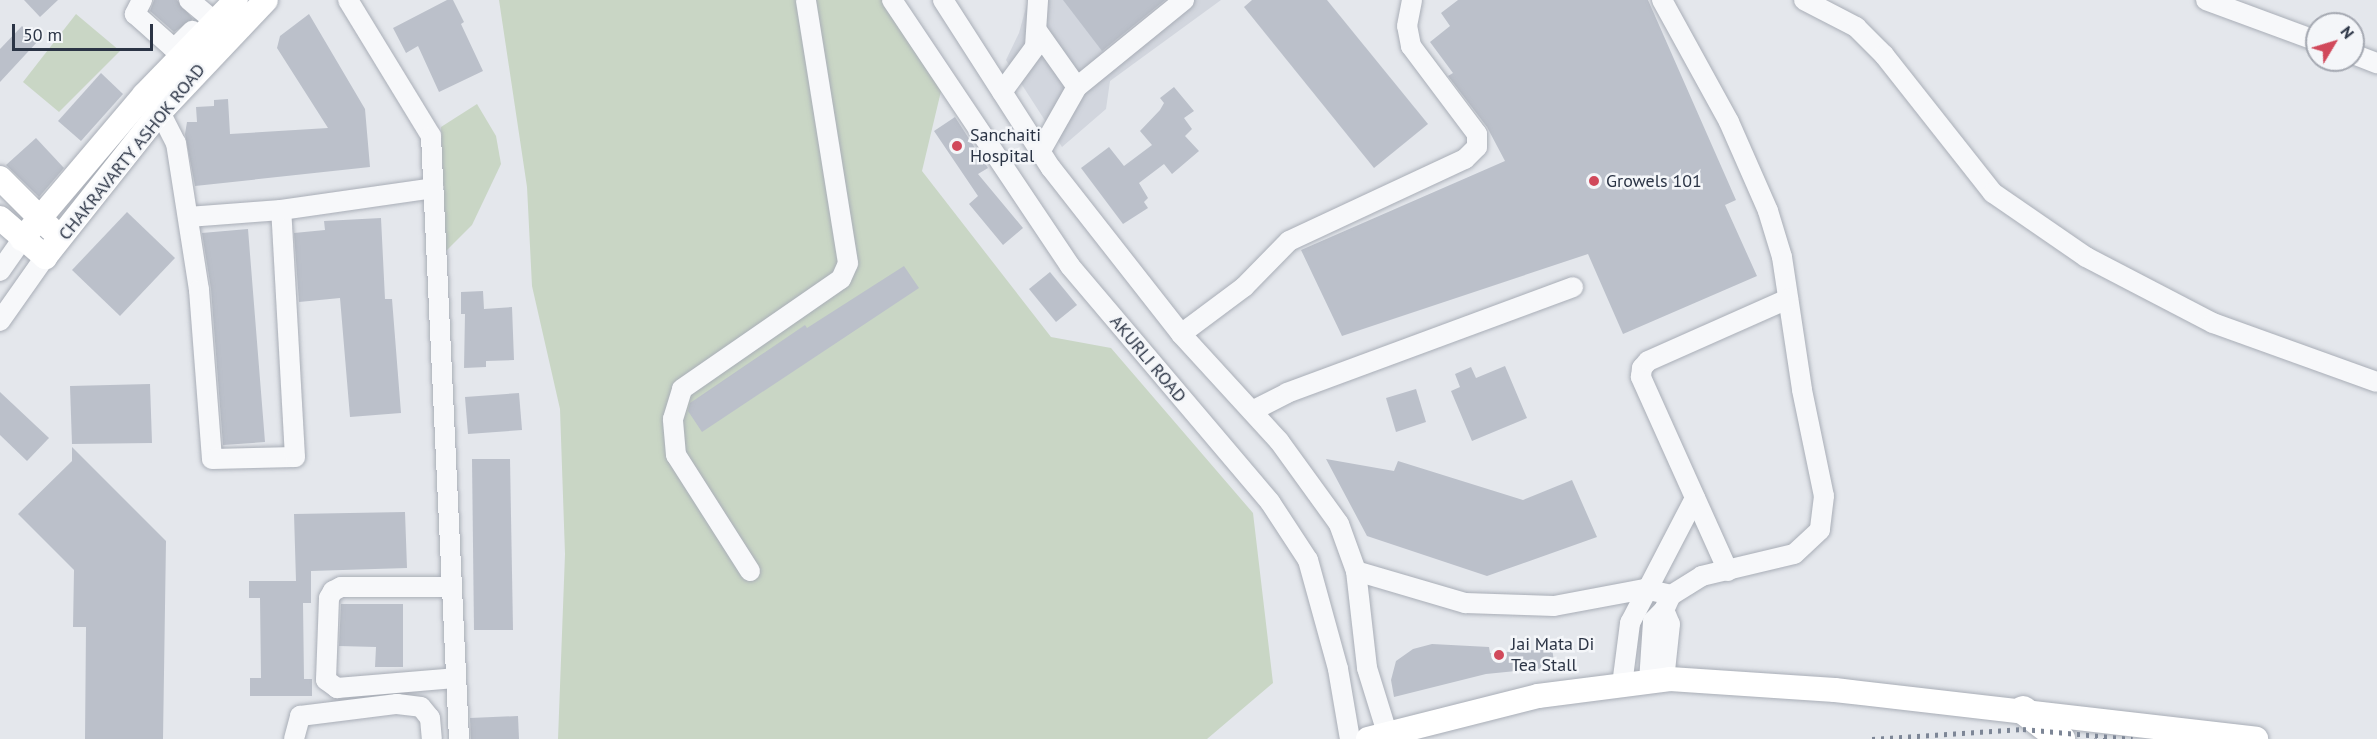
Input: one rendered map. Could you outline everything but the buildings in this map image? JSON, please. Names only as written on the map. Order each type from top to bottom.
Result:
[{"type":"highway","points":[[2022,710],[2061,739]]},
{"type":"main road","name":"CHAKRAVARTY ASHOK ROAD","points":[[236,0],[211,19],[144,94],[22,239],[53,248],[160,112],[266,0]]},
{"type":"main road","points":[[0,178],[40,218],[53,248]]},
{"type":"main road","points":[[0,218],[22,239]]},
{"type":"main road","points":[[1382,737],[1538,696],[1656,681],[1835,690],[2256,739]]},
{"type":"street","points":[[142,0],[135,14],[172,47],[177,47],[211,19],[189,0]]},
{"type":"street","points":[[348,0],[431,136],[459,739]]},
{"type":"street","points":[[750,571],[676,455],[673,418],[682,388],[841,279],[848,263],[806,0]]},
{"type":"street","name":"AKURLI ROAD","points":[[892,0],[1070,266],[1270,502],[1308,560],[1338,669],[1350,739]]},
{"type":"street","points":[[943,0],[1040,152],[1181,334],[1279,441],[1339,524],[1356,571],[1368,668],[1382,737]]},
{"type":"street","points":[[1002,92],[1035,47],[1038,32],[1038,0]]},
{"type":"street","points":[[1040,152],[1077,87],[1184,0]]},
{"type":"street","points":[[1181,334],[1244,287],[1289,241],[1464,159],[1477,147],[1477,134],[1412,46],[1407,26],[1412,0]]},
{"type":"street","points":[[1656,681],[1653,621],[1668,602],[1702,576],[1794,554],[1820,530],[1824,496],[1782,257],[1768,212],[1729,122],[1662,0]]},
{"type":"street","points":[[1804,0],[1856,27],[1884,55],[1993,193],[2086,257],[2213,323],[2377,382]]},
{"type":"street","points":[[2206,0],[2305,37]]},
{"type":"street","points":[[1038,32],[1077,87]]},
{"type":"street","points":[[160,112],[176,143],[199,290],[212,459],[295,457],[281,210]]},
{"type":"street","points":[[188,217],[281,210],[433,188]]},
{"type":"street","name":"CHAKRAVARTY ASHOK ROAD","points":[[0,271],[22,239]]},
{"type":"street","points":[[0,321],[53,248]]},
{"type":"street","points":[[1252,411],[1287,393],[1573,287]]},
{"type":"street","points":[[1728,571],[1641,377],[1642,368],[1648,361],[1788,299]]},
{"type":"street","points":[[1622,685],[1630,623],[1695,498]]},
{"type":"street","points":[[1356,571],[1465,603],[1554,606],[1646,589],[1668,602]]},
{"type":"street","points":[[451,587],[341,587],[333,591],[329,598],[326,680],[337,688],[455,678]]},
{"type":"street","points":[[294,739],[300,716],[397,704],[421,707],[430,718],[432,739]]},
{"type":"shaded area","points":[[1028,0],[1221,0],[1110,81],[1106,109],[1062,147],[1006,60],[1019,33]]},
{"type":"green space","points":[[499,0],[884,0],[942,87],[922,171],[1051,337],[1111,348],[1253,513],[1273,683],[1207,739],[558,739],[565,554],[560,409],[532,286],[527,187]]},
{"type":"green space","points":[[76,14],[120,51],[59,112],[23,82]]},
{"type":"green space","points":[[477,104],[496,136],[501,164],[472,225],[446,251],[441,127]]},
{"type":"railway","points":[[1872,739],[2023,729],[2133,739]]},
{"type":"place","name":"Sanchaiti Hospital","points":[[957,146]]},
{"type":"place","name":"Growels 101","points":[[1594,181]]},
{"type":"place","name":"Jai Mata Di Tea Stall","points":[[1499,655]]}]
